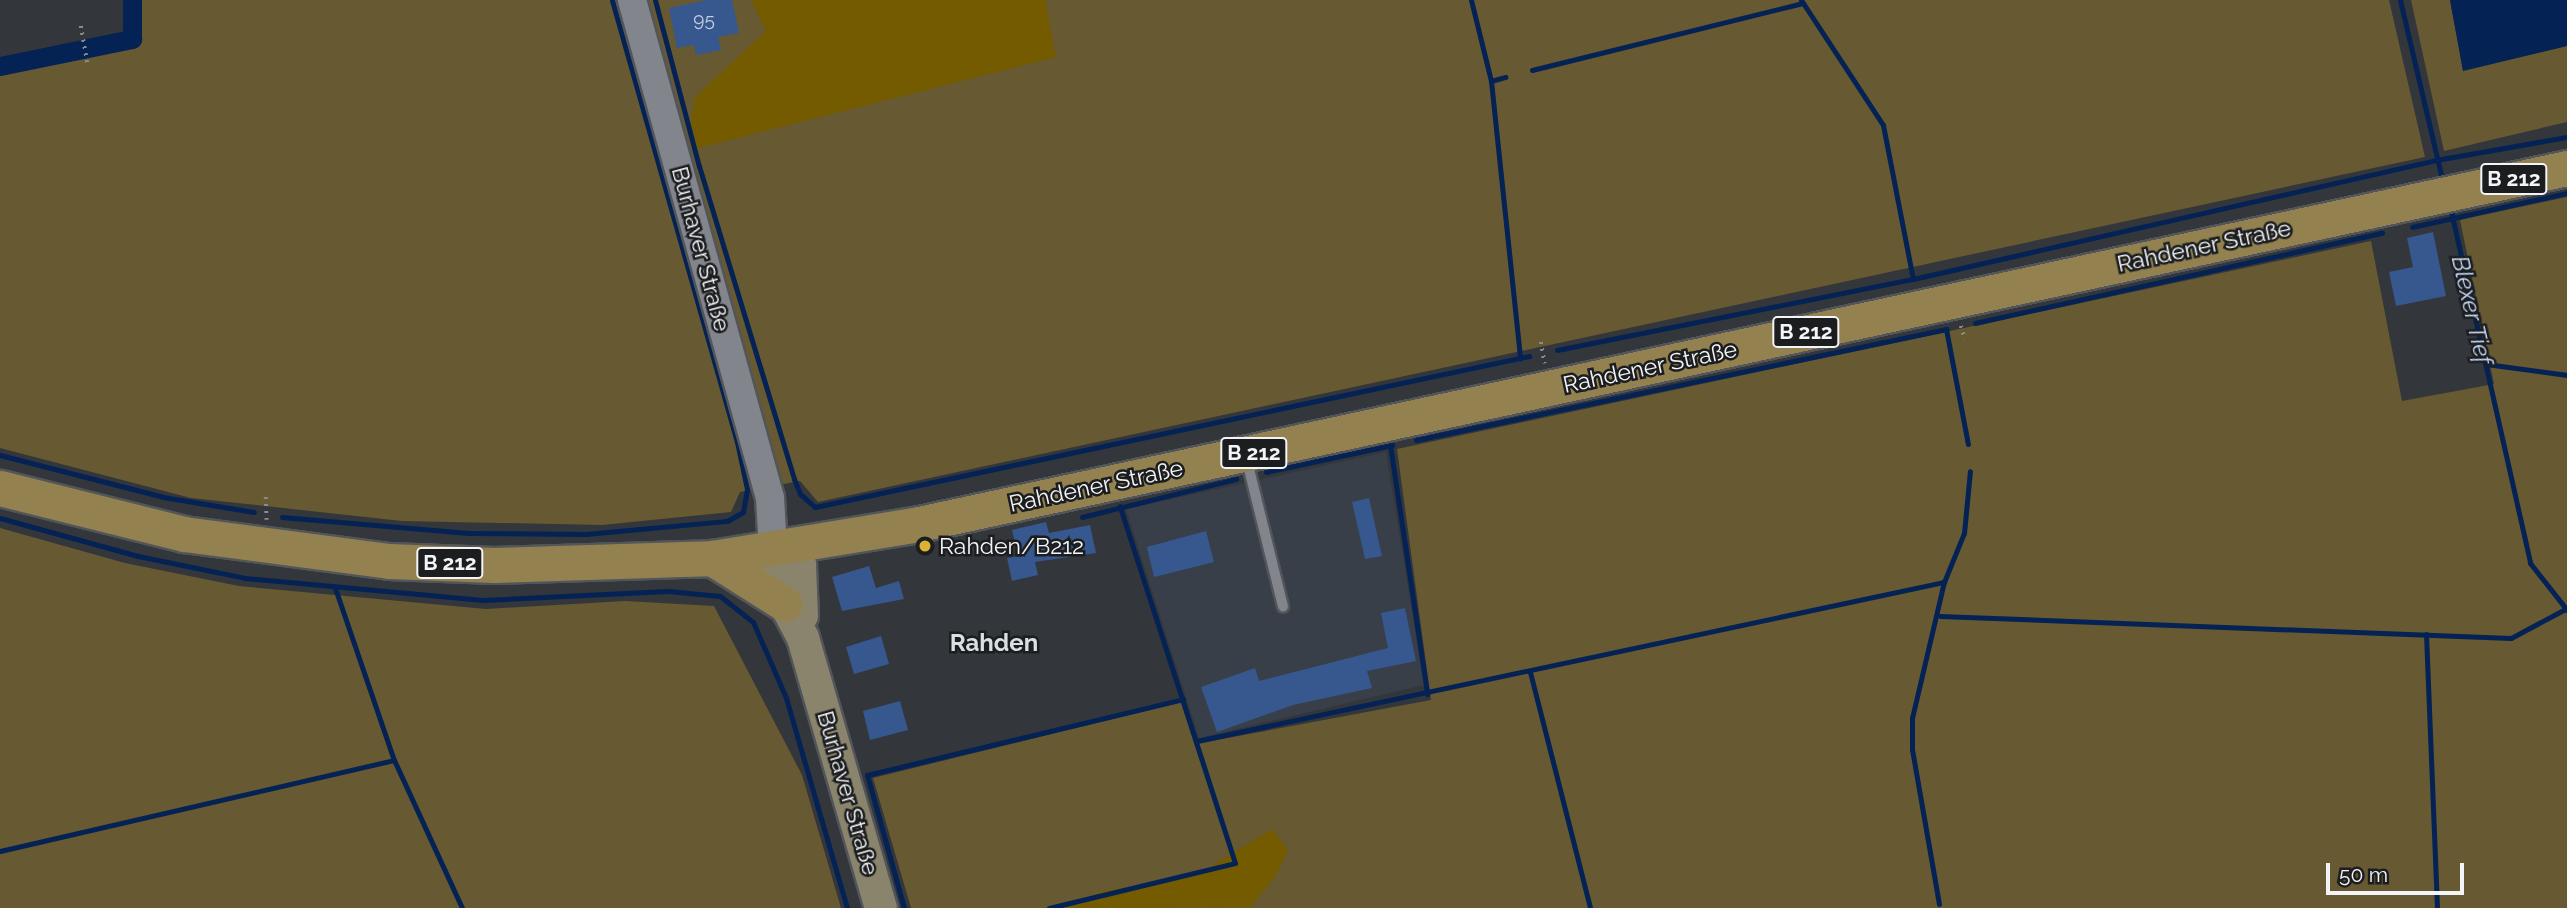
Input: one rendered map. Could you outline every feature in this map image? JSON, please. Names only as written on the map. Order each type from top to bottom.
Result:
[{"type":"main road","name":"Rahdener Straße","points":[[784,548],[919,524],[1245,455],[2567,167]]},
{"type":"main road","name":"B 212","points":[[0,488],[184,534],[389,561],[494,565],[712,558],[784,548]]},
{"type":"main road","name":"Burhaver Straße","points":[[784,548],[785,604],[803,638],[881,908]]},
{"type":"main road","name":"Burhaver Straße","points":[[784,548],[800,565],[803,638]]},
{"type":"main road","points":[[712,558],[785,604]]},
{"type":"street","name":"Burhaver Straße","points":[[632,0],[784,548]]},
{"type":"lane","points":[[1245,455],[1283,607]]},
{"type":"path","points":[[81,26],[88,65]]},
{"type":"path","points":[[1541,342],[1545,369]]},
{"type":"shaded area","points":[[135,0],[2389,0],[2425,157],[818,502],[800,481],[740,492],[731,512],[602,525],[402,521],[191,498],[0,448],[0,72],[135,45]]},
{"type":"shaded area","points":[[751,0],[1045,0],[1056,57],[698,148],[689,137],[695,97],[766,31]]},
{"type":"shaded area","points":[[2411,0],[2450,0],[2463,70],[2567,46],[2567,122],[2444,151]]},
{"type":"shaded area","points":[[2567,197],[2567,908],[911,908],[873,778],[1182,702],[1195,744],[1431,700],[1397,449],[2371,241],[2402,401],[2494,384],[2460,220]]},
{"type":"shaded area","points":[[1386,452],[1424,685],[1199,738],[1126,509]]},
{"type":"shaded area","points":[[0,528],[125,563],[239,586],[486,609],[625,601],[714,606],[802,775],[841,908],[0,908]]},
{"type":"shaded area","points":[[1272,829],[1288,850],[1276,875],[1251,907],[1065,908],[1103,891],[1197,875]]},
{"type":"water","points":[[2450,0],[2567,0],[2567,46],[2463,71]]},
{"type":"building","points":[[707,0],[732,0],[739,33],[718,37],[721,50],[696,55],[694,45],[677,48],[669,8]]},
{"type":"building","points":[[2433,232],[2446,296],[2396,306],[2389,272],[2413,267],[2407,238]]},
{"type":"building","points":[[1369,498],[1382,556],[1365,559],[1352,502]]},
{"type":"building","points":[[1046,522],[1049,533],[1090,525],[1096,553],[1035,562],[1038,575],[1012,581],[1007,558],[1018,556],[1012,530]]},
{"type":"building","points":[[1206,531],[1214,562],[1154,577],[1147,547]]},
{"type":"building","points":[[869,566],[876,588],[899,581],[904,599],[842,611],[832,577]]},
{"type":"building","points":[[1405,608],[1416,661],[1367,671],[1372,688],[1293,705],[1217,732],[1201,687],[1255,668],[1259,681],[1388,648],[1381,613]]},
{"type":"building","points":[[881,636],[889,664],[854,674],[846,647]]},
{"type":"building","points":[[900,701],[908,730],[870,740],[863,711]]},
{"type":"waterway","name":"Blexer Tief","points":[[0,66],[132,39],[132,0]]},
{"type":"waterway","points":[[282,517],[468,533],[586,534],[727,521],[743,512],[747,489],[737,442],[612,0]]},
{"type":"waterway","points":[[655,0],[699,166],[794,479],[800,494],[815,507],[1529,356]]},
{"type":"waterway","points":[[1471,0],[1491,81],[1520,358]]},
{"type":"waterway","points":[[1801,0],[1883,125],[1913,279]]},
{"type":"waterway","name":"Blexer Tief","points":[[2400,0],[2443,184]]},
{"type":"waterway","points":[[1532,70],[1803,3]]},
{"type":"waterway","points":[[1491,81],[1505,77]]},
{"type":"waterway","points":[[1557,350],[1913,279],[2436,160],[2567,137]]},
{"type":"waterway","points":[[2412,227],[2567,193]]},
{"type":"waterway","name":"Blexer Tief","points":[[2450,207],[2530,563],[2567,610]]},
{"type":"waterway","points":[[1975,323],[2382,233]]},
{"type":"waterway","points":[[1946,329],[1968,444]]},
{"type":"waterway","points":[[1416,440],[1947,329]]},
{"type":"waterway","points":[[2486,364],[2567,375]]},
{"type":"waterway","points":[[1390,445],[1427,694]]},
{"type":"waterway","points":[[1266,472],[1392,445]]},
{"type":"waterway","points":[[0,455],[163,497],[254,512]]},
{"type":"waterway","points":[[1939,904],[1912,749],[1912,718],[1944,582],[1964,533],[1970,471]]},
{"type":"waterway","points":[[1082,517],[1236,479]]},
{"type":"waterway","points":[[1049,908],[1235,863],[1120,506]]},
{"type":"waterway","points":[[0,518],[138,556],[245,578],[483,600],[668,591],[720,596],[753,622],[786,698],[847,908]]},
{"type":"waterway","points":[[1197,741],[1944,582]]},
{"type":"waterway","points":[[335,588],[394,760],[462,908]]},
{"type":"waterway","points":[[1940,616],[2511,638],[2565,609]]},
{"type":"waterway","points":[[2426,634],[2437,908]]},
{"type":"waterway","points":[[1530,672],[1590,908]]},
{"type":"waterway","points":[[904,908],[867,775],[1183,699]]},
{"type":"waterway","points":[[0,851],[394,760]]},
{"type":"place","name":"Rahden/B212","points":[[925,546]]},
{"type":"district","name":"Rahden","points":[[994,643]]}]
